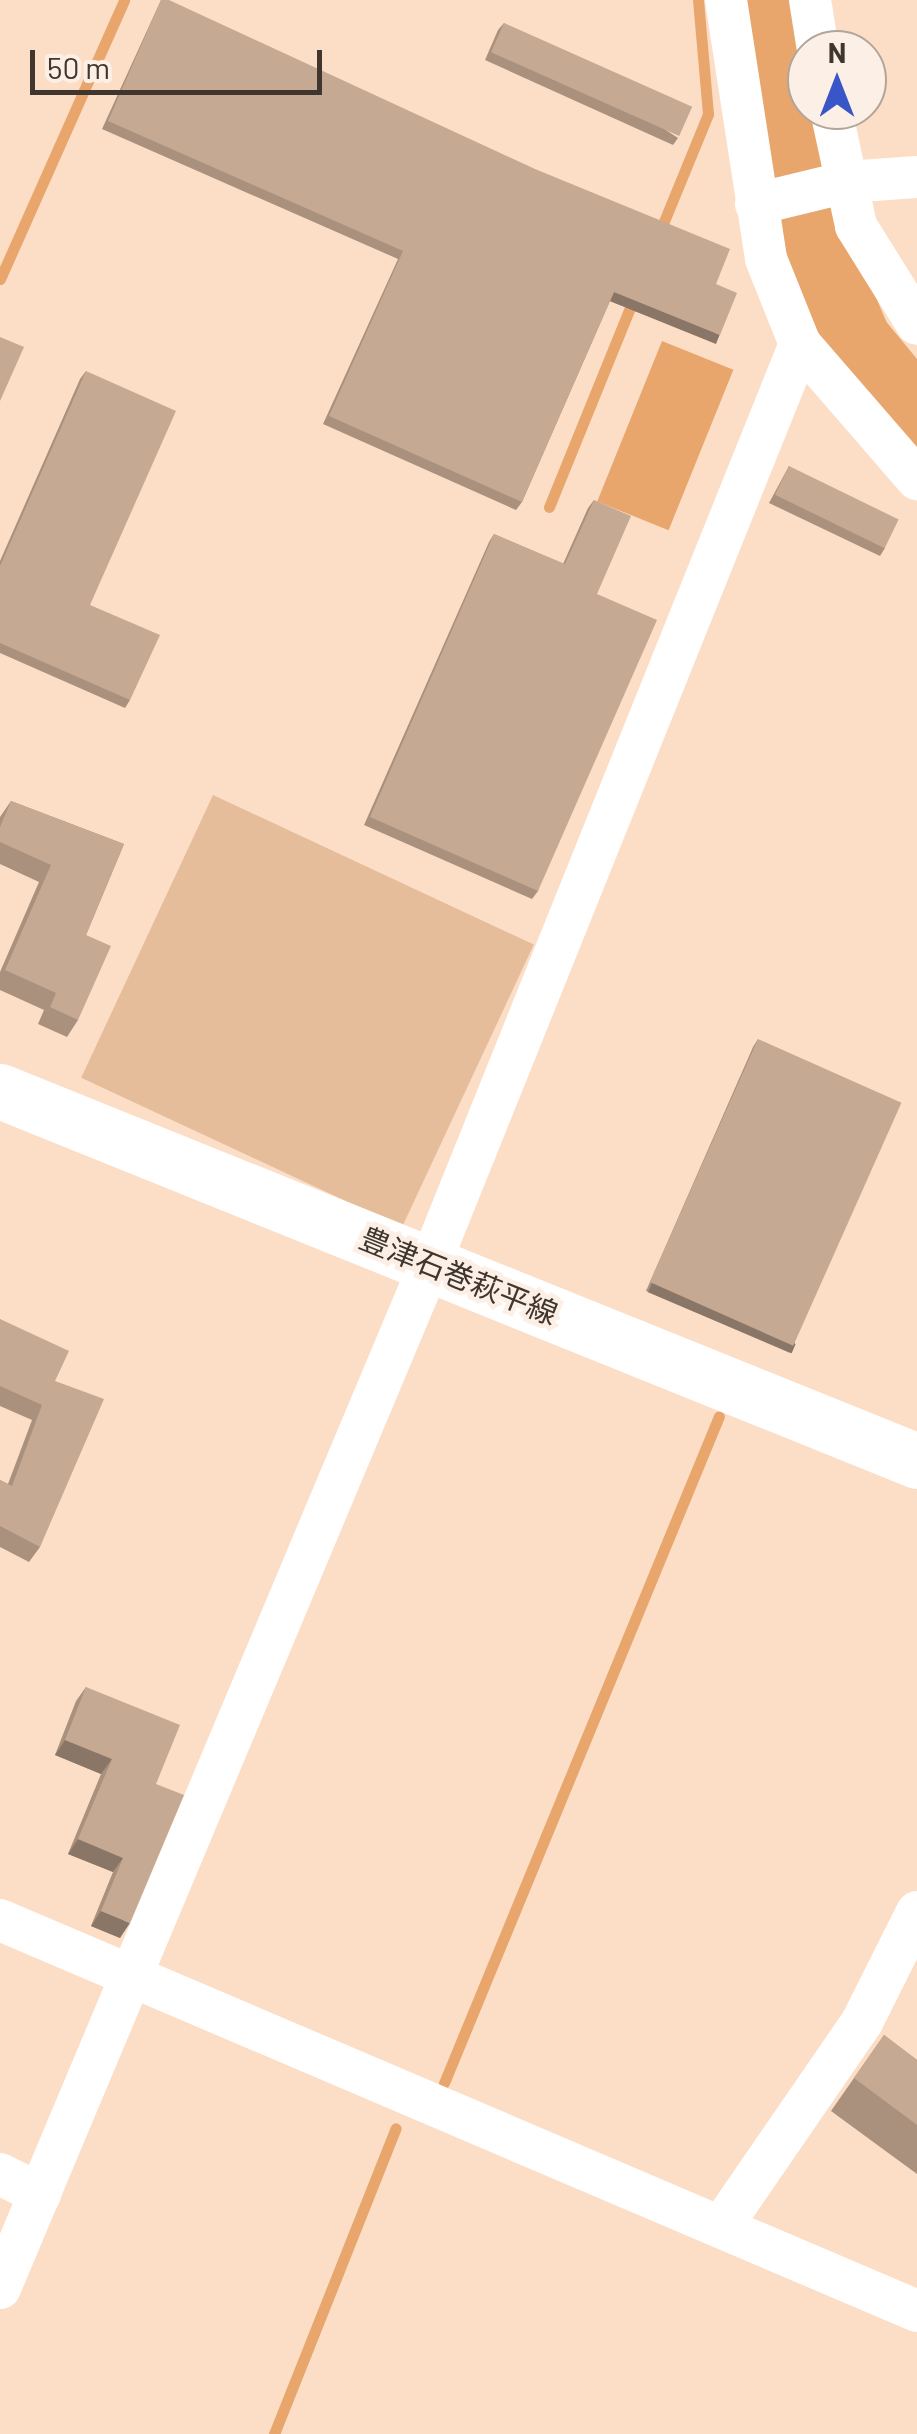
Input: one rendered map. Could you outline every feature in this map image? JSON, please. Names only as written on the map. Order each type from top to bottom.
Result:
[{"type":"main road","name":"豊津石巻萩平線","points":[[0,1091],[917,1461]]},
{"type":"street","points":[[726,0],[770,201],[766,259],[800,344],[917,478]]},
{"type":"street","points":[[810,0],[815,30]]},
{"type":"street","points":[[832,130],[838,184],[868,252],[917,324]]},
{"type":"street","points":[[770,201],[838,184],[917,178]]},
{"type":"street","points":[[0,2288],[430,1264],[800,344]]},
{"type":"street","points":[[720,2227],[862,2022],[917,1912]]},
{"type":"street","points":[[0,1920],[917,2311]]},
{"type":"street","points":[[0,2174],[40,2194]]},
{"type":"shaded area","points":[[662,341],[733,370],[669,530],[597,501]]},
{"type":"shaded area","points":[[213,795],[534,945],[402,1227],[81,1078]]},
{"type":"building","points":[[161,0],[169,0],[535,169],[730,249],[716,284],[737,293],[720,335],[614,292],[522,502],[329,416],[403,251],[108,121]]},
{"type":"building","points":[[504,23],[692,107],[679,136],[491,52]]},
{"type":"building","points":[[0,337],[24,347],[0,401]]},
{"type":"building","points":[[86,371],[176,411],[90,605],[160,635],[130,700],[0,643],[0,566]]},
{"type":"building","points":[[789,466],[899,519],[885,548],[775,495]]},
{"type":"building","points":[[594,500],[631,516],[597,594],[657,620],[538,891],[370,817],[494,534],[565,564]]},
{"type":"building","points":[[11,801],[124,844],[86,935],[111,946],[78,1020],[50,1007],[56,993],[5,970],[51,865],[0,842],[0,827]]},
{"type":"building","points":[[758,1039],[901,1103],[793,1346],[650,1282]]},
{"type":"building","points":[[0,1319],[69,1351],[55,1381],[104,1399],[40,1547],[0,1526],[0,1480],[12,1486],[42,1405],[0,1386]]},
{"type":"building","points":[[86,1687],[180,1725],[156,1784],[184,1795],[130,1923],[101,1911],[123,1858],[78,1839],[112,1759],[65,1740]]},
{"type":"building","points":[[884,2035],[917,2060],[917,2125],[854,2078]]},
{"type":"waterway","points":[[0,279],[124,0]]},
{"type":"waterway","points":[[658,236],[708,114],[698,0]]},
{"type":"waterway","points":[[769,0],[779,89],[821,257],[856,340],[917,414]]},
{"type":"waterway","points":[[549,507],[635,295]]},
{"type":"waterway","points":[[444,2083],[719,1416]]},
{"type":"waterway","points":[[274,2434],[396,2128]]}]
